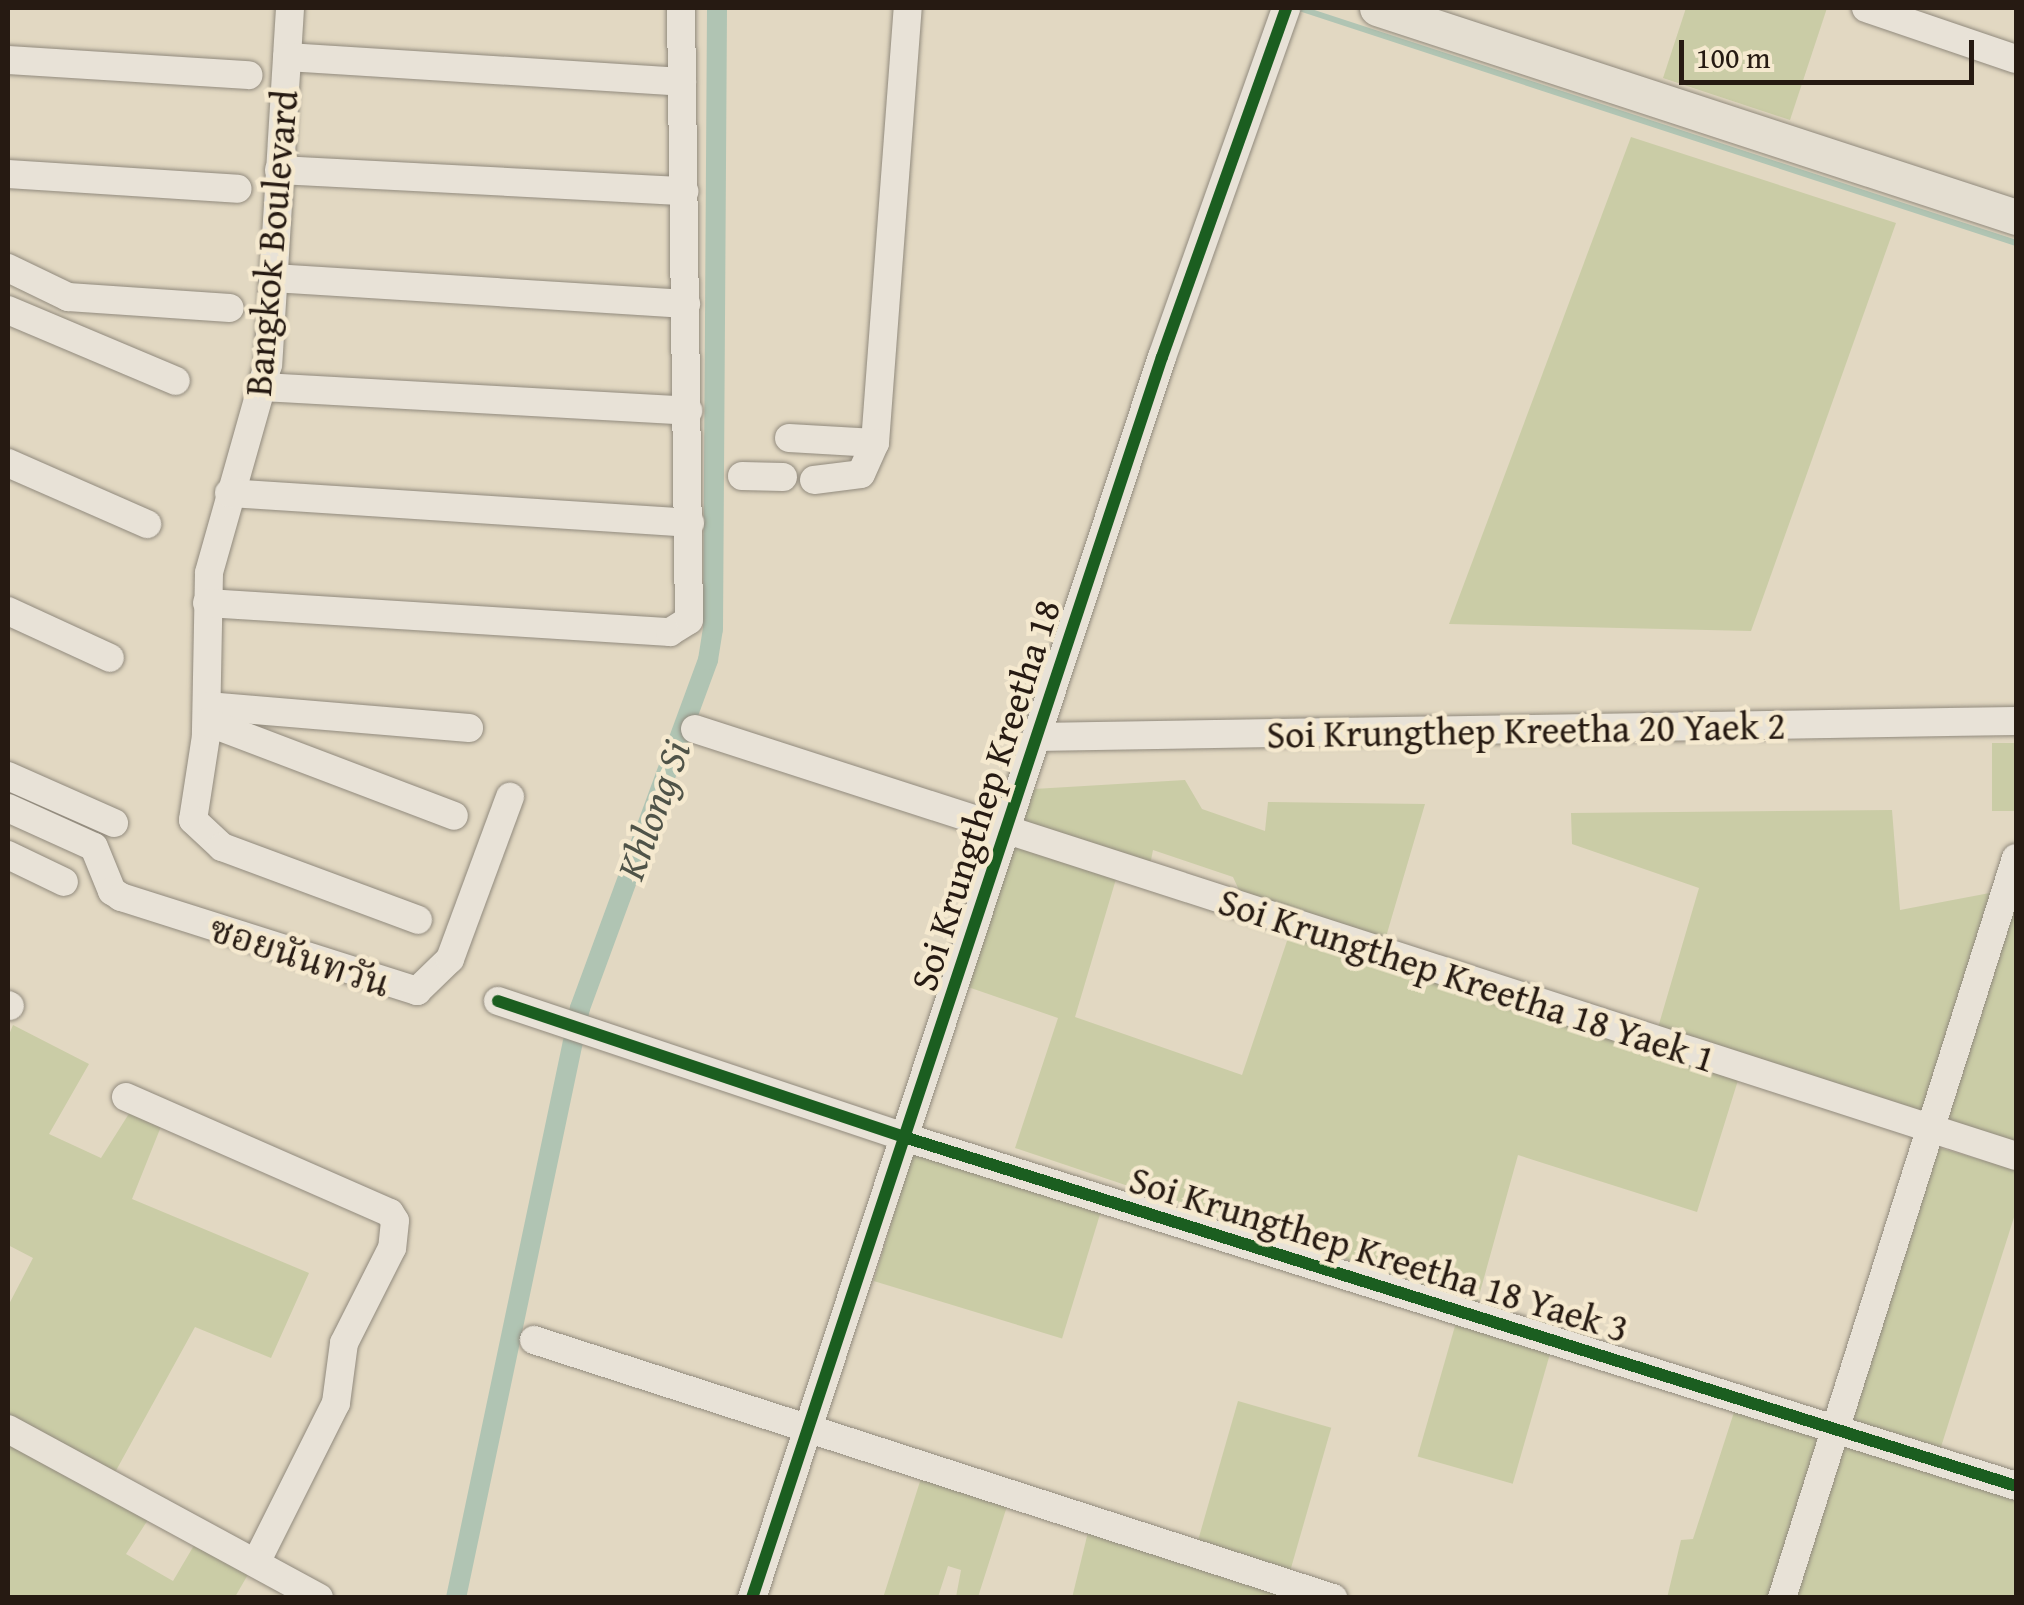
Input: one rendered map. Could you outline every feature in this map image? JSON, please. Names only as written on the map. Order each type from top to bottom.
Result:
[{"type":"main road","points":[[1378,8],[2016,216]]},
{"type":"street","name":"Bangkok Boulevard","points":[[290,8],[264,387],[228,493],[208,604],[207,714],[192,801],[203,835],[418,920]]},
{"type":"street","points":[[208,604],[670,632],[689,620],[692,609],[681,8]]},
{"type":"street","points":[[814,480],[861,474],[876,443],[908,8]]},
{"type":"street","points":[[1866,8],[2016,60]]},
{"type":"street","name":"Soi Krungthep Kreetha 18","points":[[752,1598],[1036,737],[1284,11]]},
{"type":"street","points":[[286,57],[682,82]]},
{"type":"street","points":[[8,60],[249,75]]},
{"type":"street","points":[[280,170],[684,191]]},
{"type":"street","points":[[8,174],[238,189]]},
{"type":"street","points":[[8,268],[80,300],[230,308]]},
{"type":"street","points":[[272,278],[686,304]]},
{"type":"street","points":[[8,310],[176,382]]},
{"type":"street","points":[[264,387],[688,411]]},
{"type":"street","points":[[789,438],[876,443]]},
{"type":"street","points":[[8,463],[147,524]]},
{"type":"street","points":[[742,476],[783,477]]},
{"type":"street","points":[[228,493],[690,523]]},
{"type":"street","points":[[8,611],[110,658]]},
{"type":"street","points":[[207,714],[468,728]]},
{"type":"street","points":[[207,714],[454,816]]},
{"type":"street","name":"Soi Krungthep Kreetha 20 Yaek 2","points":[[1036,737],[2016,721]]},
{"type":"street","name":"Soi Krungthep Kreetha 18 Yaek 1","points":[[695,730],[2016,1156]]},
{"type":"street","points":[[8,776],[114,823]]},
{"type":"street","name":"ซอยนันทวัน","points":[[8,808],[94,847],[112,891],[121,897],[417,991],[450,959],[510,797]]},
{"type":"street","points":[[8,855],[64,882]]},
{"type":"street","points":[[1782,1598],[2016,858]]},
{"type":"street","name":"Soi Krungthep Kreetha 18 Yaek 3","points":[[498,1001],[904,1137],[2016,1486]]},
{"type":"street","points":[[126,1097],[390,1213],[395,1221],[392,1248],[344,1342],[336,1403],[256,1564]]},
{"type":"street","points":[[534,1340],[807,1432],[1333,1598]]},
{"type":"street","points":[[8,1430],[319,1598]]},
{"type":"green space","points":[[1686,8],[1827,8],[1790,120],[1663,78]]},
{"type":"green space","points":[[1631,137],[1896,223],[1751,631],[1449,624]]},
{"type":"green space","points":[[1992,743],[2016,743],[2016,811],[1992,811]]},
{"type":"green space","points":[[1185,780],[1202,809],[1265,831],[1268,802],[1425,804],[1383,947],[1244,901],[1233,877],[1153,850],[1149,870],[1018,829],[1034,789]]},
{"type":"green space","points":[[1892,810],[1900,910],[1995,892],[1929,1102],[1916,1115],[1657,1031],[1699,888],[1572,844],[1571,813]]},
{"type":"green space","points":[[1013,842],[1116,879],[1075,1017],[1242,1075],[1290,932],[1739,1077],[1697,1212],[1518,1155],[1477,1303],[1015,1148],[1058,1018],[968,987]]},
{"type":"green space","points":[[2016,884],[2016,1143],[1941,1121]]},
{"type":"green space","points":[[13,1025],[89,1064],[49,1134],[101,1158],[130,1112],[162,1124],[132,1199],[309,1273],[271,1358],[195,1327],[113,1476],[8,1418],[8,1306],[33,1258],[8,1245],[8,1037]]},
{"type":"green space","points":[[1937,1147],[2016,1170],[2016,1211],[1940,1450],[1848,1422]]},
{"type":"green space","points":[[914,1149],[1102,1207],[1062,1339],[874,1281]]},
{"type":"green space","points":[[1457,1319],[1552,1346],[1513,1484],[1418,1456]]},
{"type":"green space","points":[[1238,1401],[1331,1428],[1290,1570],[1197,1543]]},
{"type":"green space","points":[[1736,1406],[1814,1429],[1823,1444],[1774,1597],[1667,1598],[1681,1540],[1693,1539]]},
{"type":"green space","points":[[1841,1438],[2016,1491],[2016,1597],[1791,1598]]},
{"type":"green space","points":[[8,1440],[151,1515],[126,1554],[173,1581],[196,1542],[250,1571],[235,1597],[8,1597]]},
{"type":"green space","points":[[923,1472],[1009,1500],[978,1597],[956,1597],[961,1570],[948,1566],[938,1597],[883,1598]]},
{"type":"green space","points":[[1089,1528],[1314,1598],[1072,1598]]},
{"type":"waterway","name":"Khlong Si","points":[[456,1598],[580,1008],[708,660],[713,629],[717,8]]},
{"type":"waterway","points":[[1299,8],[2016,243]]},
{"type":"cycle path","points":[[752,1598],[1162,357],[1286,8]]},
{"type":"cycle path","points":[[498,1001],[904,1137],[2016,1486]]}]
